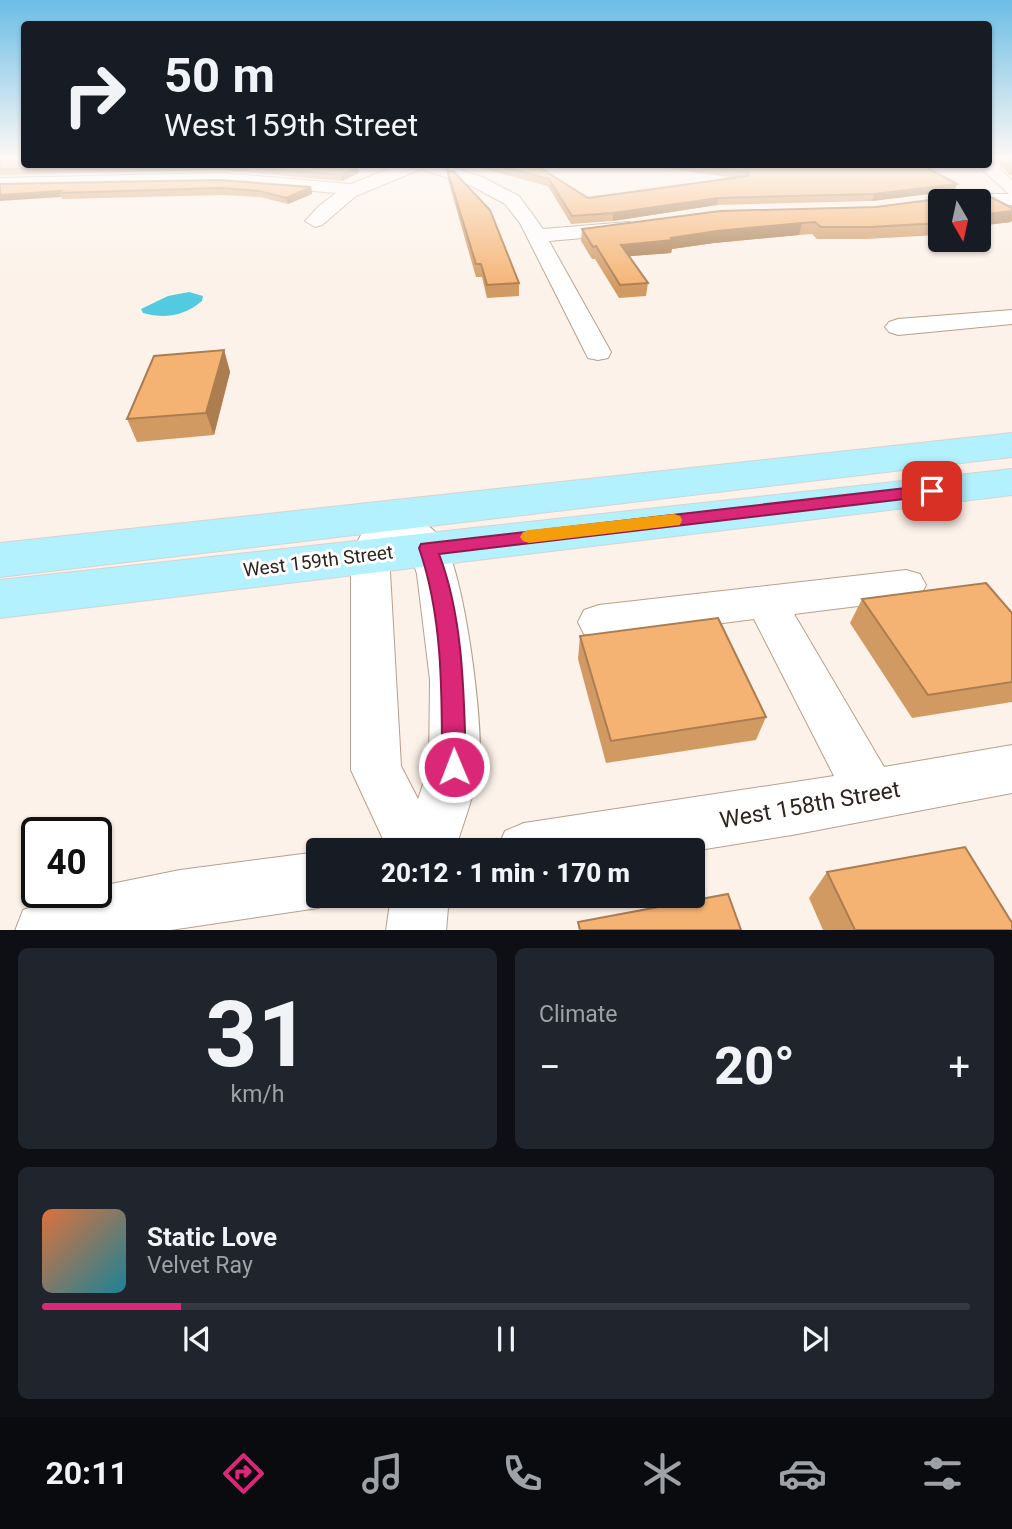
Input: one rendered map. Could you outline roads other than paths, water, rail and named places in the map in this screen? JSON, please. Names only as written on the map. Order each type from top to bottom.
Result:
[{"type":"main road","name":"West 159th Street","points":[[0,599],[379,535],[1012,445]]},
{"type":"main road","points":[[428,548],[1012,482]]},
{"type":"main road","name":"West 159th Street","points":[[0,560],[379,535]]},
{"type":"street","points":[[315,221],[336,201]]},
{"type":"street","points":[[511,201],[520,209],[536,236],[598,352]]},
{"type":"street","points":[[536,236],[590,233],[645,225]]},
{"type":"street","points":[[898,327],[1012,317]]},
{"type":"street","points":[[410,838],[376,770],[379,535],[428,548],[437,574],[453,680],[454,767],[432,838]]},
{"type":"street","points":[[599,622],[906,586]]},
{"type":"street","points":[[766,602],[871,794]]},
{"type":"street","name":"West 158th Street","points":[[598,838],[1012,769]]},
{"type":"street","points":[[44,930],[195,894],[306,881]]},
{"type":"street","points":[[416,930],[419,908]]},
{"type":"water","points":[[189,292],[203,296],[202,301],[181,313],[159,316],[143,313],[141,309],[168,296]]}]
